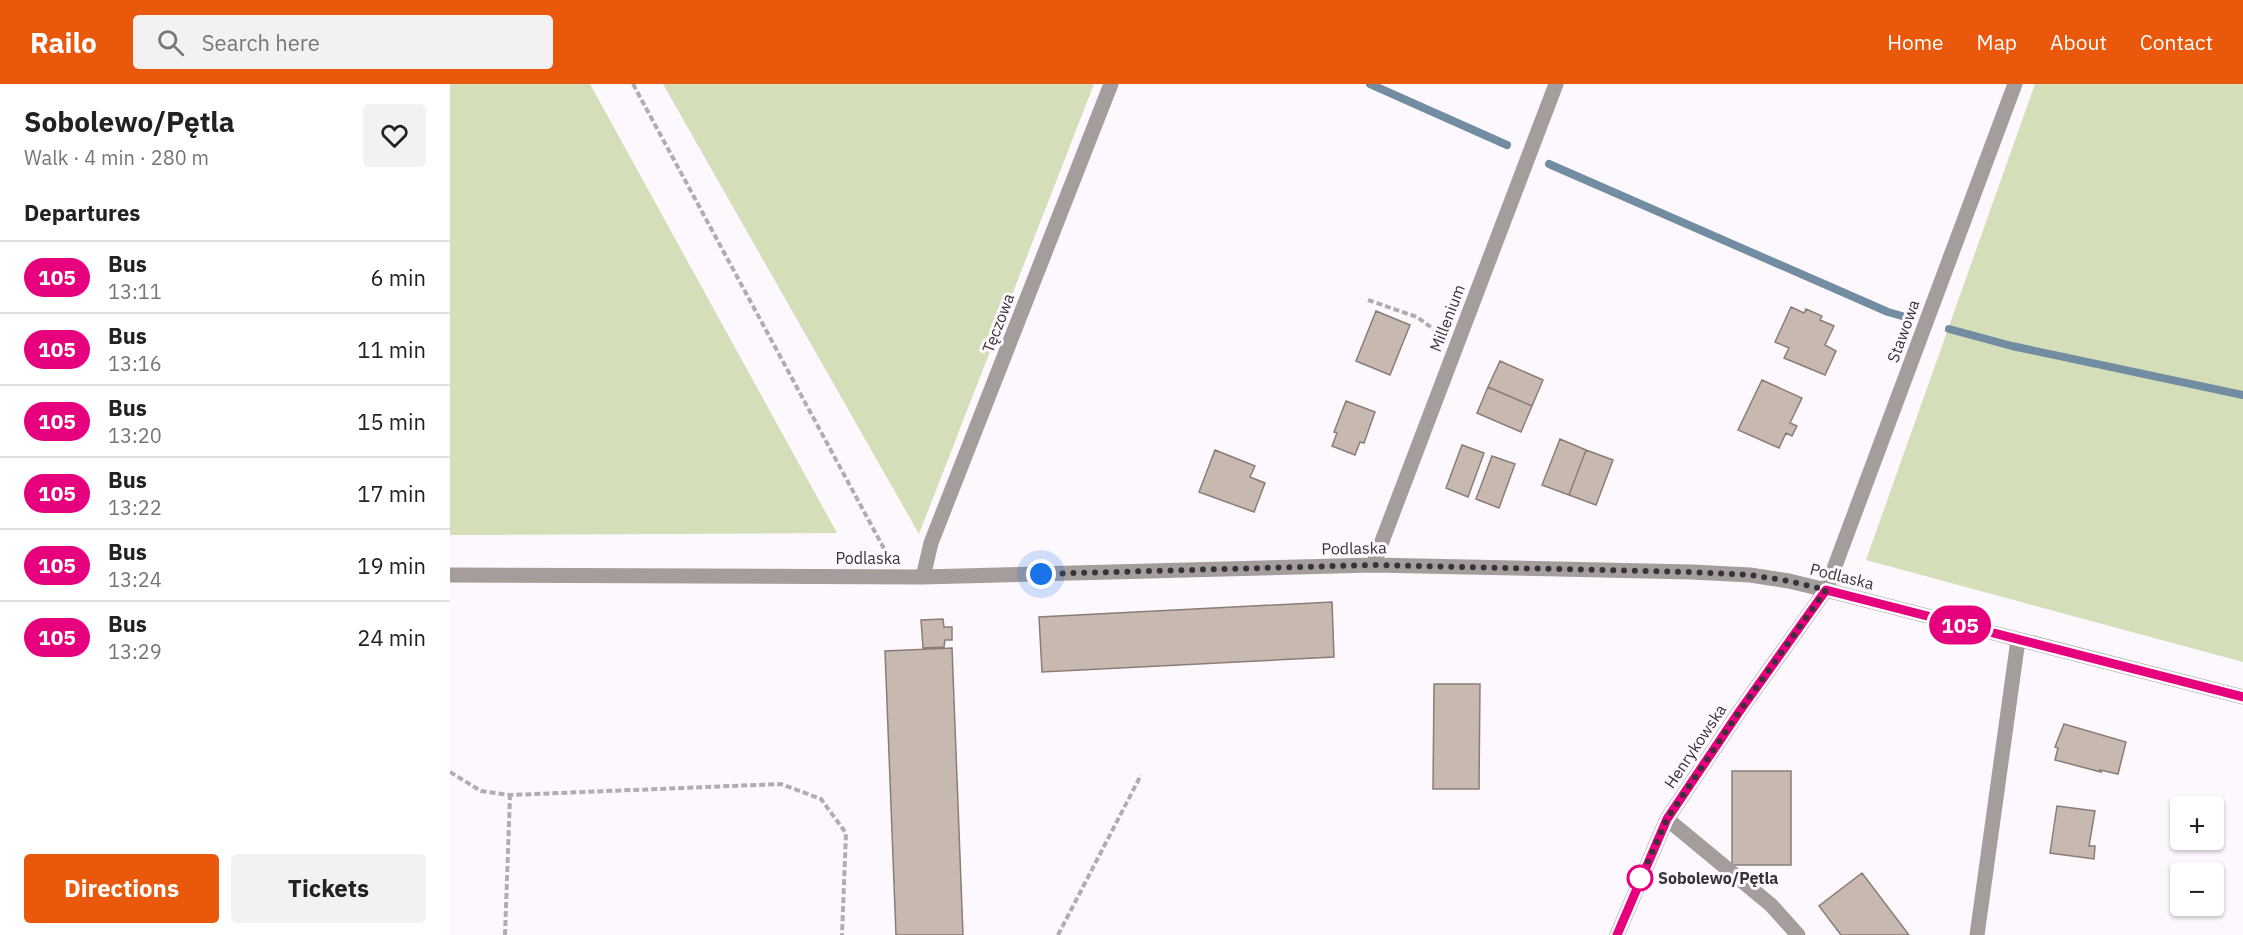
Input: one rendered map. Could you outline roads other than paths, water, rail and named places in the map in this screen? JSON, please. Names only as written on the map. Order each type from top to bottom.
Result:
[{"type":"street","name":"Tęczowa","points":[[923,577],[931,543],[1111,84]]},
{"type":"street","name":"Millenium","points":[[1373,565],[1556,84]]},
{"type":"street","name":"Stawowa","points":[[1826,590],[2014,84]]},
{"type":"street","name":"Podlaska","points":[[450,575],[923,577],[1373,565],[1750,575],[1826,590],[2243,697]]},
{"type":"street","name":"Henrykowska","points":[[1617,935],[1667,819],[1739,712],[1826,590]]},
{"type":"street","points":[[1977,935],[2018,639]]},
{"type":"street","points":[[1667,819],[1771,905],[1798,935]]},
{"type":"waterway","points":[[1370,84],[1507,145]]},
{"type":"waterway","points":[[1549,164],[1888,312],[1902,316]]},
{"type":"waterway","points":[[1949,329],[2012,346],[2243,395]]},
{"type":"place","name":"Sobolewo/Pętla","points":[[1640,878]]}]
